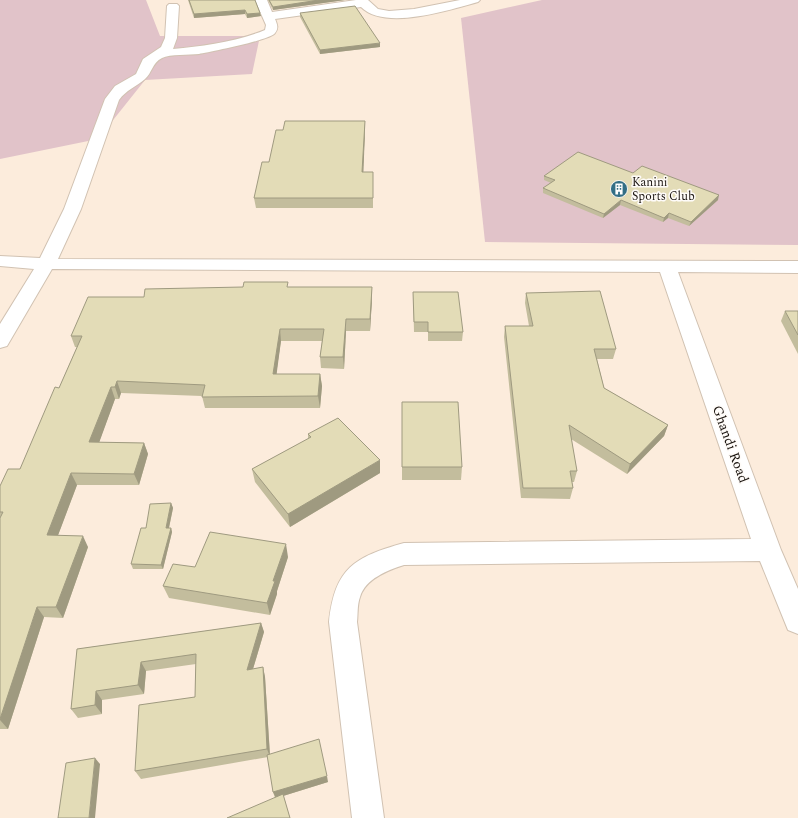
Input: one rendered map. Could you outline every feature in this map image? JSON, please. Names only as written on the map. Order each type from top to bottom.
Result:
[{"type":"street","points":[[162,54],[200,50],[252,38],[270,32],[272,25],[260,0]]},
{"type":"street","points":[[269,16],[363,2],[370,9],[378,12],[396,14],[437,8],[474,0]]},
{"type":"street","points":[[173,6],[182,38]]},
{"type":"street","points":[[0,341],[46,264],[79,192],[112,99],[120,89],[143,73],[148,62],[162,54],[182,38],[252,38]]},
{"type":"street","points":[[0,261],[46,264],[798,267]]},
{"type":"street","name":"Ghandi Road","points":[[667,266],[768,550],[798,621]]},
{"type":"street","points":[[368,818],[343,622],[346,595],[358,575],[378,561],[404,554],[768,550]]},
{"type":"shaded area","points":[[0,0],[146,0],[160,36],[260,36],[252,74],[145,80],[98,139],[0,159]]},
{"type":"shaded area","points":[[542,0],[798,0],[798,245],[485,242],[461,18]]},
{"type":"building","points":[[189,0],[255,0],[260,13],[247,14],[245,10],[194,14]]},
{"type":"building","points":[[269,0],[319,0],[273,7]]},
{"type":"building","points":[[355,6],[380,43],[320,50],[300,13]]},
{"type":"building","points":[[285,121],[365,121],[362,172],[373,172],[373,198],[254,198],[262,162],[269,162],[276,130],[283,130]]},
{"type":"building","name":"Kanini Sports Club","points":[[578,152],[633,173],[642,166],[719,195],[691,222],[669,213],[664,218],[621,200],[604,214],[543,188],[555,180],[544,176]]},
{"type":"building","points":[[244,282],[288,282],[287,287],[372,287],[370,319],[346,319],[343,357],[320,357],[324,329],[280,329],[273,374],[320,374],[318,396],[202,397],[205,385],[117,381],[115,387],[111,387],[89,442],[144,443],[134,474],[71,473],[47,535],[83,536],[56,607],[37,607],[0,719],[0,518],[3,512],[0,512],[0,486],[8,469],[20,469],[55,387],[59,388],[82,336],[71,336],[88,297],[144,297],[145,289],[243,287]]},
{"type":"building","points":[[600,291],[616,349],[594,349],[604,388],[668,425],[630,464],[569,425],[577,471],[570,471],[573,488],[523,488],[505,326],[533,326],[526,293]]},
{"type":"building","points":[[413,292],[458,292],[463,332],[428,332],[428,322],[414,322]]},
{"type":"building","points":[[785,311],[798,311],[798,335]]},
{"type":"building","points":[[402,402],[458,402],[462,467],[402,467]]},
{"type":"building","points":[[338,418],[380,460],[288,514],[252,469],[311,437],[308,434]]},
{"type":"building","points":[[171,503],[166,528],[171,528],[161,565],[131,564],[141,528],[146,528],[150,504]]},
{"type":"building","points":[[210,532],[286,544],[267,603],[163,586],[173,564],[195,567]]},
{"type":"building","points":[[261,623],[247,670],[263,667],[267,749],[135,771],[139,705],[195,697],[196,654],[141,662],[138,685],[96,691],[95,705],[71,709],[77,649]]},
{"type":"building","points":[[319,739],[327,776],[273,792],[267,755]]},
{"type":"building","points":[[95,758],[89,818],[58,818],[66,763]]},
{"type":"building","points":[[283,794],[290,818],[227,818]]},
{"type":"place","name":"Kanini Sports Club","points":[[619,189]]}]
